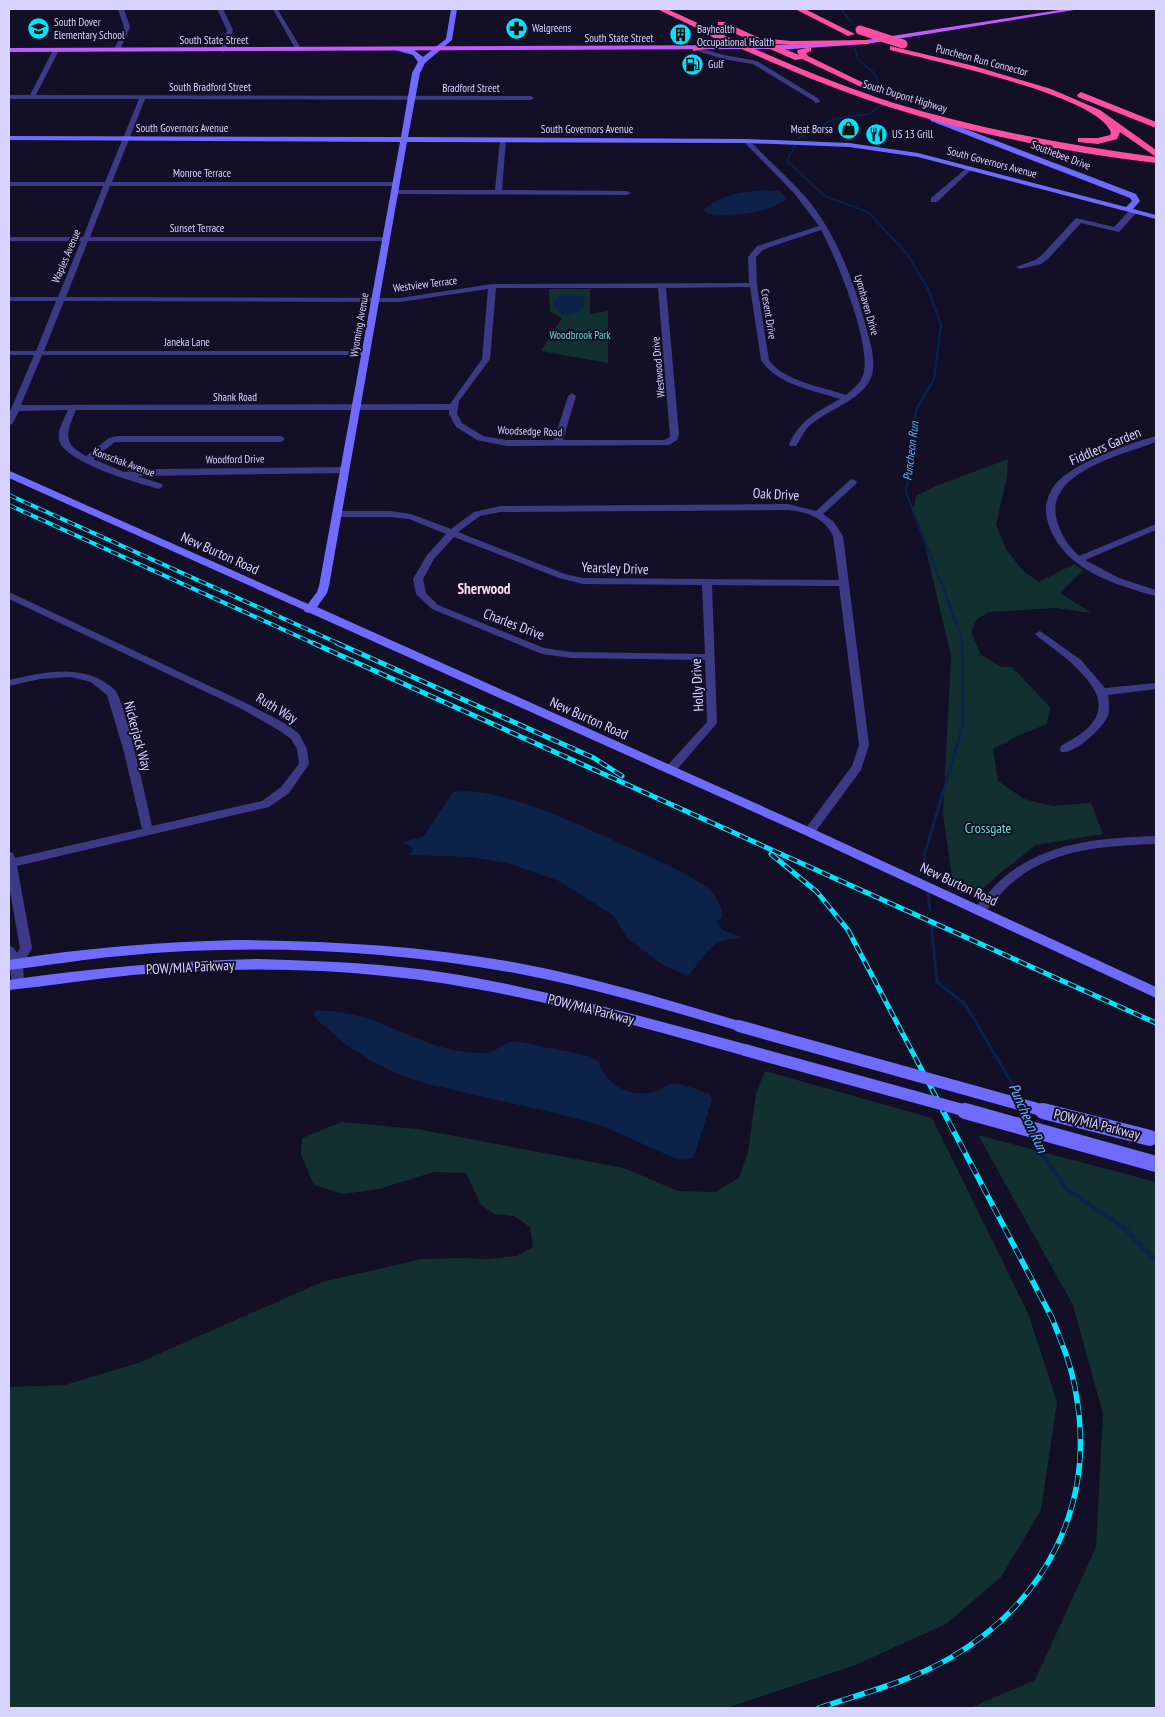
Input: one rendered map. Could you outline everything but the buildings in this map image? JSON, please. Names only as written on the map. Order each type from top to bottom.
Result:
[{"type":"highway","name":"South Dupont Highway","points":[[661,9],[861,94],[920,113],[1016,137],[1156,160]]},
{"type":"highway","points":[[668,9],[740,39],[774,47]]},
{"type":"highway","name":"Puncheon Run Connector","points":[[799,9],[893,48],[1043,89],[1104,117],[1155,152]]},
{"type":"highway","name":"Puncheon Run Connector","points":[[815,9],[856,32],[1054,86],[1156,125]]},
{"type":"highway","points":[[683,19],[721,40],[719,44],[696,49]]},
{"type":"highway","name":"South Dupont Highway","points":[[715,21],[831,72],[874,88]]},
{"type":"highway","points":[[743,34],[785,43],[866,42]]},
{"type":"highway","points":[[819,46],[803,50],[801,55],[864,85]]},
{"type":"highway","points":[[712,48],[747,53],[780,61]]},
{"type":"highway","points":[[749,48],[831,72]]},
{"type":"highway","points":[[970,116],[1081,140],[1155,152]]},
{"type":"highway","points":[[1081,140],[1098,141],[1114,137],[1115,129],[1104,117]]},
{"type":"main road","points":[[394,49],[418,54],[422,62],[449,40],[454,9]]},
{"type":"main road","name":"South State Street","points":[[9,50],[696,49],[819,46],[866,42],[1076,9]]},
{"type":"main road","name":"Wyoming Avenue","points":[[309,610],[322,593],[324,586],[411,97],[417,69],[422,62]]},
{"type":"main road","name":"Southebee Drive","points":[[920,113],[1135,197],[1136,202],[1131,210]]},
{"type":"main road","points":[[1003,145],[998,139],[1000,137],[1016,137]]},
{"type":"main road","name":"South Governors Avenue","points":[[9,138],[809,142],[891,150],[970,168],[1156,217]]},
{"type":"main road","name":"New Burton Road","points":[[9,474],[309,610],[810,832],[1156,993]]},
{"type":"main road","name":"POW/MIA Parkway","points":[[13,964],[99,953],[183,946],[313,946],[382,950],[529,970],[620,992],[1023,1105],[1153,1139]]},
{"type":"main road","name":"POW/MIA Parkway","points":[[13,984],[182,966],[266,964],[348,967],[423,975],[506,988],[580,1005],[1156,1164]]},
{"type":"street","points":[[117,50],[127,27],[120,9]]},
{"type":"street","points":[[220,9],[230,30],[224,50]]},
{"type":"street","points":[[275,10],[299,50]]},
{"type":"street","points":[[696,49],[723,57],[755,62],[817,100],[816,102]]},
{"type":"street","points":[[32,97],[56,50]]},
{"type":"street","name":"South Bradford Street","points":[[9,97],[411,97]]},
{"type":"street","name":"Waples Avenue","points":[[9,423],[17,408],[128,139],[143,97]]},
{"type":"street","name":"Bradford Street","points":[[411,97],[531,98]]},
{"type":"street","points":[[498,192],[503,140]]},
{"type":"street","name":"Lynnhaven Drive","points":[[746,141],[805,201],[823,227],[842,262],[853,291],[870,362],[870,369],[864,384],[846,398],[804,424],[795,435],[793,444]]},
{"type":"street","points":[[934,200],[970,168]]},
{"type":"street","name":"Monroe Terrace","points":[[9,184],[395,188],[498,192],[627,193]]},
{"type":"street","points":[[1020,267],[1038,262],[1045,257],[1079,220],[1116,230],[1131,210]]},
{"type":"street","name":"Cresent Drive","points":[[823,227],[760,248],[752,257],[751,262],[753,285],[765,360],[769,366],[775,373],[783,377],[846,398]]},
{"type":"street","name":"Sunset Terrace","points":[[9,239],[386,239]]},
{"type":"street","name":"Westwood Drive","points":[[662,285],[675,434],[674,438],[666,443]]},
{"type":"street","name":"Westview Terrace","points":[[9,299],[375,300],[423,298],[492,286],[753,285]]},
{"type":"street","points":[[453,407],[455,401],[486,359],[492,286]]},
{"type":"street","name":"Janeka Lane","points":[[9,353],[366,353]]},
{"type":"street","points":[[558,443],[572,396]]},
{"type":"street","name":"Woodsedge Road","points":[[453,407],[453,414],[459,425],[480,438],[507,443],[666,443]]},
{"type":"street","name":"Shank Road","points":[[17,408],[453,407]]},
{"type":"street","name":"Konschak Avenue","points":[[73,408],[64,432],[63,441],[67,449],[86,460],[159,486]]},
{"type":"street","name":"Woodford Drive","points":[[86,460],[112,440],[118,439],[281,439]]},
{"type":"street","name":"Fiddlers Garden","points":[[1156,439],[1088,466],[1066,479],[1054,493],[1050,505],[1050,514],[1058,536],[1079,559],[1102,574],[1156,593]]},
{"type":"street","name":"Woodford Drive","points":[[126,474],[345,470]]},
{"type":"street","points":[[810,832],[857,767],[863,750],[863,734],[838,536],[829,521],[818,514],[853,482]]},
{"type":"street","name":"Oak Drive","points":[[454,532],[476,515],[500,509],[516,508],[788,507],[818,514]]},
{"type":"street","name":"Yearsley Drive","points":[[337,514],[401,514],[454,532],[571,579],[612,583],[844,583]]},
{"type":"street","points":[[1079,559],[1156,527]]},
{"type":"street","name":"Charles Drive","points":[[454,532],[423,568],[418,579],[421,594],[435,607],[542,651],[571,655],[710,657]]},
{"type":"street","name":"Holly Drive","points":[[670,770],[712,723],[707,583]]},
{"type":"street","name":"Ruth Way","points":[[9,594],[244,706],[284,728],[295,737],[302,749],[304,764],[296,777],[284,790],[265,804],[9,861]]},
{"type":"street","points":[[1040,634],[1077,662],[1102,692],[1104,701],[1102,717],[1088,735],[1065,748]]},
{"type":"street","name":"Nickerjack Way","points":[[9,683],[40,676],[70,674],[94,680],[112,693],[129,752],[148,831]]},
{"type":"street","points":[[1102,692],[1156,686]]},
{"type":"street","points":[[980,910],[1014,875],[1057,852],[1086,844],[1156,840]]},
{"type":"street","points":[[9,861],[26,948],[13,964]]},
{"type":"street","points":[[9,950],[13,964],[13,984]]},
{"type":"green space","name":"Woodbrook Park","points":[[549,289],[590,289],[590,314],[608,311],[608,363],[541,351],[562,318],[550,312]]},
{"type":"green space","name":"Crossgate","points":[[1008,459],[1007,477],[996,525],[1006,549],[1023,571],[1039,582],[1074,564],[1083,570],[1060,593],[1091,613],[1056,608],[989,612],[977,619],[971,632],[981,655],[1002,667],[1012,667],[1050,707],[1047,724],[993,749],[998,781],[1024,799],[1053,806],[1091,803],[1103,834],[1036,845],[976,895],[953,884],[943,814],[951,656],[925,545],[913,511],[916,496],[936,486]]},
{"type":"green space","points":[[765,1071],[932,1118],[1028,1313],[1057,1402],[1041,1510],[1001,1577],[946,1624],[853,1666],[726,1708],[9,1708],[9,1387],[65,1385],[138,1363],[322,1282],[422,1259],[488,1259],[517,1256],[533,1247],[530,1227],[514,1216],[494,1214],[481,1205],[466,1173],[434,1172],[379,1189],[343,1194],[314,1185],[301,1155],[302,1138],[342,1122],[417,1129],[624,1168],[678,1191],[715,1192],[739,1178],[748,1152],[756,1094]]},
{"type":"green space","points":[[978,1135],[1156,1182],[1156,1708],[970,1708],[1035,1680],[1096,1547],[1103,1414],[1073,1305]]},
{"type":"water","points":[[765,190],[779,191],[786,198],[771,207],[748,213],[724,215],[706,213],[704,210],[717,200],[725,197]]},
{"type":"water","points":[[571,294],[583,297],[585,304],[577,312],[568,315],[560,312],[553,303],[560,295]]},
{"type":"water","points":[[466,791],[510,799],[554,814],[678,870],[713,893],[720,905],[722,914],[722,918],[716,921],[724,931],[745,938],[724,940],[717,943],[706,953],[688,976],[663,965],[628,939],[614,916],[559,881],[507,863],[470,857],[410,855],[413,849],[402,842],[423,837],[453,792]]},
{"type":"water","points":[[318,1010],[366,1018],[457,1051],[487,1053],[515,1041],[589,1056],[599,1062],[602,1070],[613,1083],[628,1091],[645,1093],[675,1084],[709,1093],[712,1100],[692,1158],[683,1160],[674,1158],[603,1126],[405,1077],[375,1063],[348,1046],[316,1019],[314,1013]]},
{"type":"waterway","name":"Puncheon Run","points":[[841,9],[851,22]]},
{"type":"waterway","name":"Puncheon Run","points":[[854,47],[858,59],[875,74],[880,87]]},
{"type":"waterway","name":"Puncheon Run","points":[[799,138],[834,119],[869,114],[885,103]]},
{"type":"waterway","name":"Puncheon Run","points":[[795,146],[787,161],[826,197],[868,212],[908,255],[923,281]]},
{"type":"waterway","name":"Puncheon Run","points":[[923,280],[941,325],[934,379],[916,410],[906,492],[962,637],[962,643]]},
{"type":"waterway","name":"Puncheon Run","points":[[926,876],[924,856],[963,725],[962,643]]},
{"type":"waterway","name":"Puncheon Run","points":[[928,891],[930,910]]},
{"type":"waterway","name":"Puncheon Run","points":[[931,921],[937,982],[965,1004],[1023,1102]]},
{"type":"waterway","name":"Puncheon Run","points":[[1026,1111],[1031,1123]]},
{"type":"waterway","name":"Puncheon Run","points":[[1036,1136],[1042,1154],[1067,1189],[1123,1227],[1156,1261]]},
{"type":"railway","points":[[9,495],[340,644]]},
{"type":"railway","points":[[9,505],[315,644]]},
{"type":"railway","points":[[313,643],[1156,1023]]},
{"type":"railway","points":[[337,643],[594,758],[622,776]]},
{"type":"railway","points":[[771,854],[817,892],[848,930],[944,1112]]},
{"type":"railway","points":[[819,1708],[918,1674],[950,1658],[984,1635],[1013,1609],[1037,1579],[1056,1547],[1070,1512],[1078,1474],[1080,1435],[1076,1394],[1063,1346],[1052,1318],[943,1111]]},
{"type":"place","name":"South Dover Elementary School","points":[[38,28]]},
{"type":"place","name":"Walgreens","points":[[516,28]]},
{"type":"place","name":"Bayhealth Occupational Health","points":[[681,35]]},
{"type":"place","name":"Gulf","points":[[692,64]]},
{"type":"place","name":"Meat Borsa","points":[[849,129]]},
{"type":"place","name":"US 13 Grill","points":[[876,134]]},
{"type":"district","name":"Sherwood","points":[[484,589]]}]
